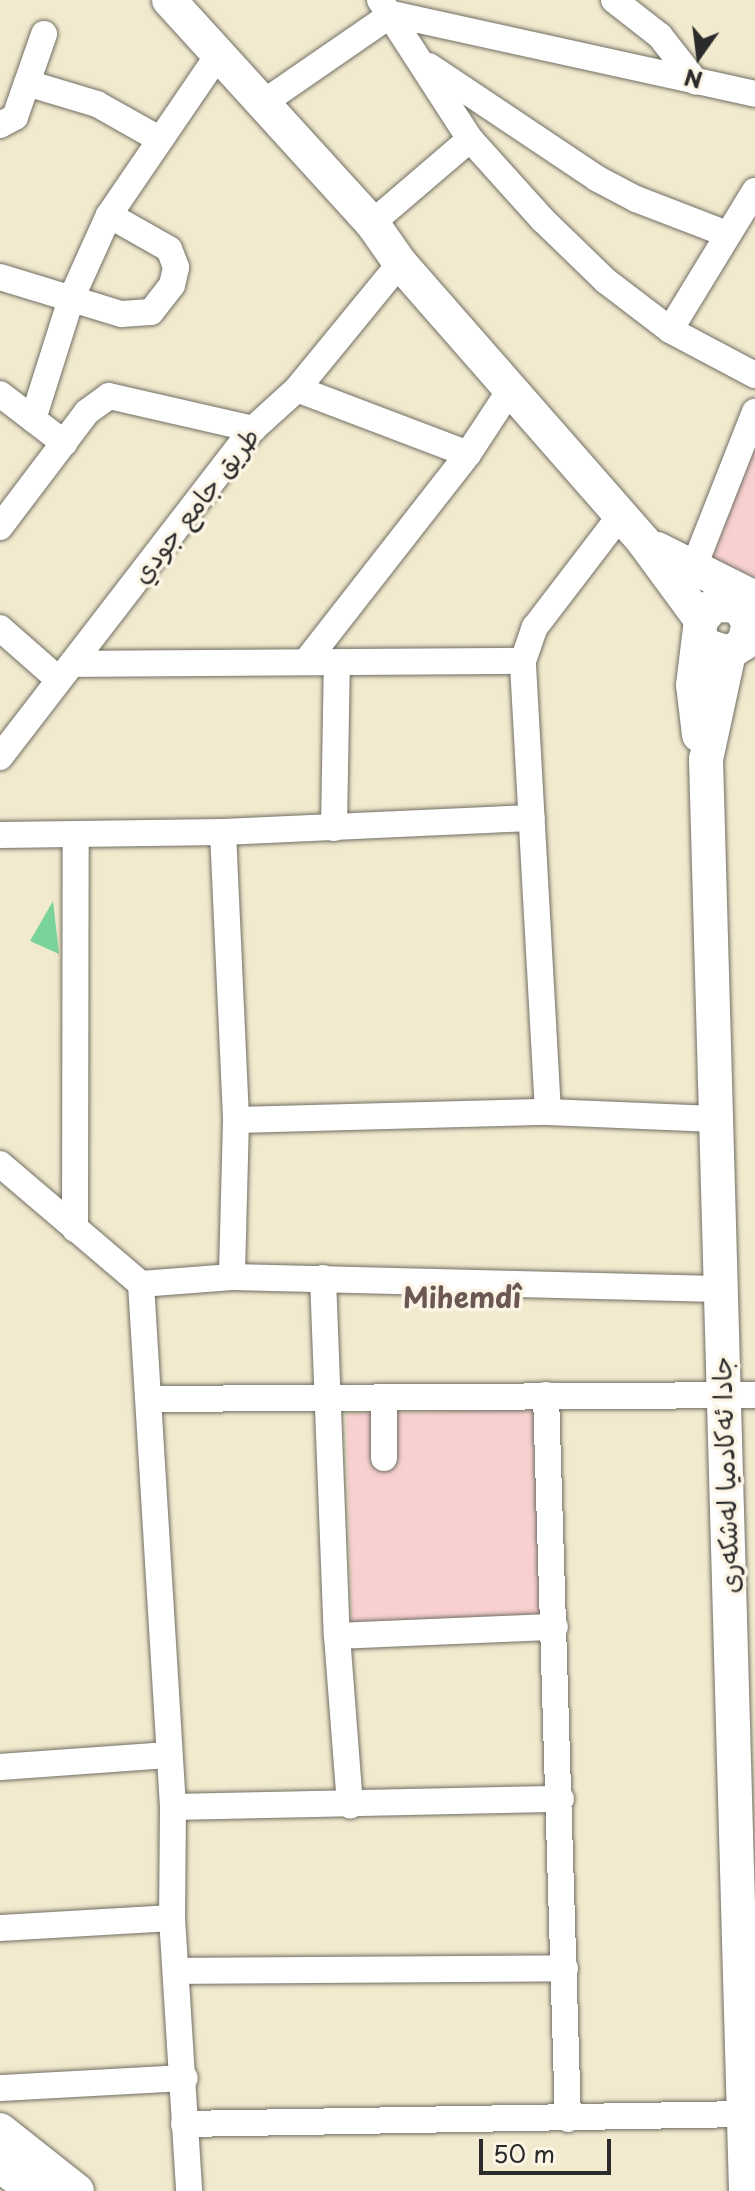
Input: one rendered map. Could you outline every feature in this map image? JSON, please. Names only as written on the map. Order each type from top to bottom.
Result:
[{"type":"main road","points":[[182,4],[218,55],[260,105],[372,223],[400,263],[619,517],[732,627]]},
{"type":"main road","points":[[643,541],[693,569],[732,627]]},
{"type":"main road","name":"جادا ئه‌كادميا له‌شكه‌رى","points":[[732,627],[694,710],[706,759],[719,1289],[739,1395],[746,2191]]},
{"type":"main road","points":[[0,2130],[77,2191]]},
{"type":"main road","points":[[0,2165],[33,2191]]},
{"type":"street","points":[[614,0],[660,36],[696,82]]},
{"type":"street","points":[[386,7],[755,94]]},
{"type":"street","points":[[386,7],[470,139],[606,281],[670,330],[755,375]]},
{"type":"street","points":[[260,105],[386,7]]},
{"type":"street","points":[[0,125],[15,117],[44,34]]},
{"type":"street","points":[[33,419],[71,299],[109,215],[218,55]]},
{"type":"street","points":[[422,62],[596,178],[636,199],[741,222]]},
{"type":"street","points":[[27,83],[97,104],[159,139]]},
{"type":"street","points":[[372,223],[470,139]]},
{"type":"street","points":[[670,330],[741,222],[755,191]]},
{"type":"street","points":[[0,277],[137,315],[163,302],[172,285],[176,267],[169,249],[109,215]]},
{"type":"street","name":"طريق جامع جودي","points":[[0,757],[253,429],[297,389],[400,263]]},
{"type":"street","points":[[297,389],[468,454]]},
{"type":"street","points":[[308,659],[468,454],[510,390]]},
{"type":"street","points":[[0,394],[64,443]]},
{"type":"street","points":[[0,527],[87,412],[109,396],[253,429]]},
{"type":"street","points":[[693,569],[755,412]]},
{"type":"street","points":[[548,1112],[523,661],[535,627],[619,517]]},
{"type":"street","points":[[0,628],[65,671],[308,659],[337,663],[523,661]]},
{"type":"street","points":[[334,828],[337,663]]},
{"type":"street","points":[[0,835],[223,832],[532,818]]},
{"type":"street","points":[[223,832],[236,1120],[232,1277]]},
{"type":"street","points":[[75,1229],[76,834]]},
{"type":"street","points":[[236,1120],[548,1112],[714,1119]]},
{"type":"street","points":[[0,1164],[141,1284],[232,1277],[719,1289]]},
{"type":"street","points":[[323,1278],[337,1636],[350,1806]]},
{"type":"street","points":[[141,1284],[166,1755],[173,1807],[172,1918],[185,2078],[184,2124],[189,2191]]},
{"type":"street","points":[[546,1395],[561,1799],[568,2119]]},
{"type":"street","points":[[149,1399],[739,1395]]},
{"type":"street","points":[[384,1397],[384,1458]]},
{"type":"street","points":[[337,1636],[555,1627]]},
{"type":"street","points":[[0,1767],[166,1755]]},
{"type":"street","points":[[173,1807],[350,1806],[561,1799]]},
{"type":"street","points":[[0,1928],[172,1918]]},
{"type":"street","points":[[176,1971],[565,1968]]},
{"type":"street","points":[[0,2088],[185,2078]]},
{"type":"street","points":[[184,2124],[743,2114]]},
{"type":"shaded area","points":[[755,445],[755,577],[712,561]]},
{"type":"shaded area","points":[[538,1409],[544,1620],[352,1625],[346,1414]]},
{"type":"green space","points":[[53,901],[59,954],[30,941]]},
{"type":"district","name":"Mihemdî","points":[[462,1297]]}]
